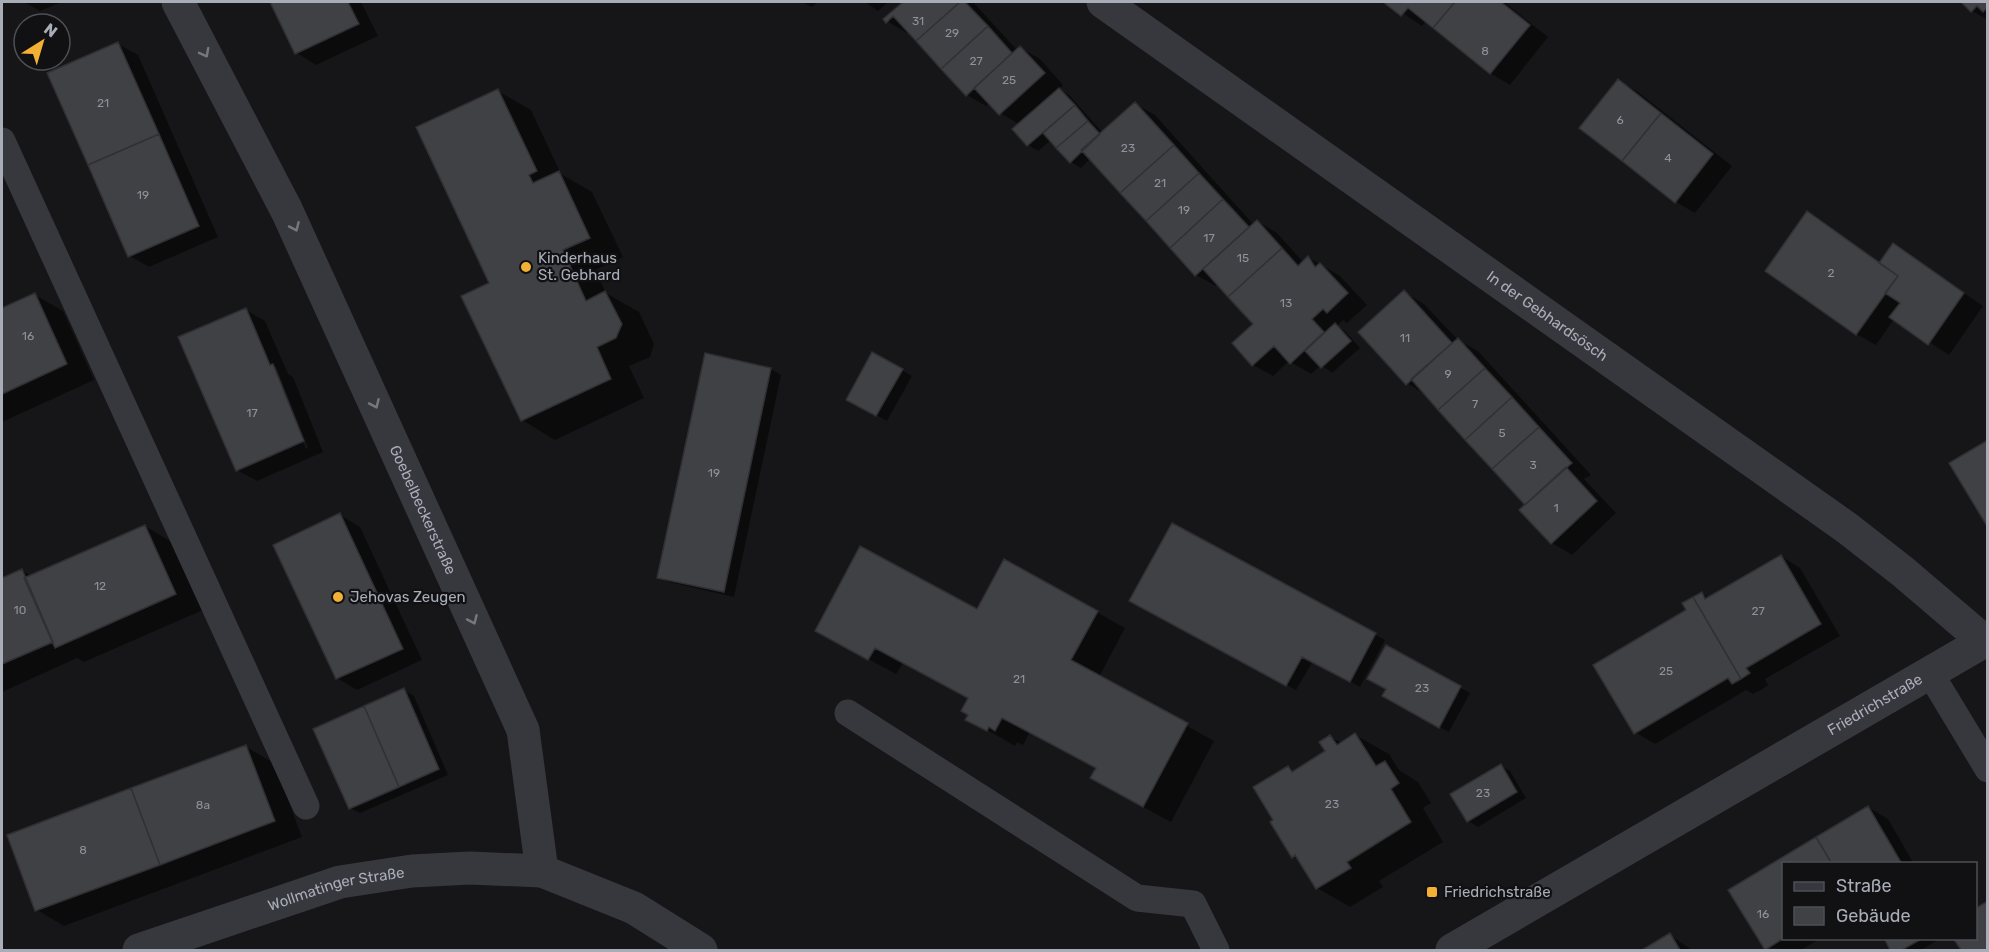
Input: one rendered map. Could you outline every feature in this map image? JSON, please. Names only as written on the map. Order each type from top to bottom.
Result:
[{"type":"street","name":"Goebelbeckerstraße","points":[[178,2],[287,211],[523,730],[542,871]]},
{"type":"street","name":"In der Gebhardsösch","points":[[1103,2],[1847,528],[1986,640]]},
{"type":"street","name":"Friedrichstraße","points":[[1452,951],[1986,640]]},
{"type":"street","name":"Wollmatinger Straße","points":[[139,951],[339,882],[412,870],[470,868],[542,871]]},
{"type":"street","points":[[542,871],[634,908],[701,951]]},
{"type":"lane","points":[[2,141],[306,806]]},
{"type":"lane","points":[[1930,673],[1988,769]]},
{"type":"lane","points":[[848,713],[1137,898],[1193,904],[1216,951]]},
{"type":"building","points":[[270,2],[348,2],[359,24],[295,54]]},
{"type":"building","points":[[903,2],[960,2],[916,41],[893,16],[886,23],[883,19]]},
{"type":"building","points":[[960,2],[965,2],[988,26],[941,69],[916,41]]},
{"type":"building","points":[[1383,2],[1455,2],[1433,28],[1408,8],[1401,16]]},
{"type":"building","points":[[1455,2],[1501,2],[1530,25],[1490,74],[1433,28]]},
{"type":"building","points":[[1961,2],[1988,2],[1988,7],[1983,12],[1977,6],[1971,12]]},
{"type":"building","points":[[988,26],[1012,53],[966,96],[941,69]]},
{"type":"building","points":[[118,42],[159,134],[88,165],[47,73],[72,72],[72,62]]},
{"type":"building","points":[[1020,46],[1045,73],[999,115],[974,88]]},
{"type":"building","points":[[1618,79],[1661,113],[1622,161],[1579,128]]},
{"type":"building","points":[[1059,88],[1075,105],[1027,146],[1012,129]]},
{"type":"building","name":"Kinderhaus St. Gebhard","points":[[498,89],[537,171],[529,175],[533,183],[559,171],[590,238],[563,250],[586,301],[605,291],[622,324],[616,338],[597,347],[611,379],[521,421],[461,296],[489,283],[416,127]]},
{"type":"building","points":[[1135,102],[1174,145],[1120,193],[1081,150]]},
{"type":"building","points":[[1075,105],[1088,121],[1056,148],[1043,133]]},
{"type":"building","points":[[1661,113],[1713,154],[1675,203],[1622,161]]},
{"type":"building","points":[[1088,121],[1100,134],[1070,163],[1056,148]]},
{"type":"building","points":[[159,134],[199,226],[128,257],[88,165]]},
{"type":"building","points":[[1174,145],[1199,173],[1146,221],[1120,193]]},
{"type":"building","points":[[1199,173],[1223,199],[1170,248],[1146,221]]},
{"type":"building","points":[[1223,199],[1249,227],[1195,276],[1170,248]]},
{"type":"building","points":[[1807,211],[1898,276],[1856,335],[1765,271]]},
{"type":"building","points":[[1257,220],[1282,248],[1228,297],[1203,269]]},
{"type":"building","points":[[1893,243],[1964,293],[1928,345],[1889,317],[1900,303],[1885,293],[1898,276],[1879,263]]},
{"type":"building","points":[[1282,248],[1298,266],[1308,256],[1315,267],[1320,263],[1348,293],[1327,313],[1323,309],[1312,319],[1324,332],[1290,364],[1274,346],[1252,366],[1232,343],[1253,324],[1228,297]]},
{"type":"building","points":[[1404,290],[1452,343],[1406,385],[1358,332]]},
{"type":"building","points":[[35,293],[67,364],[2,394],[2,308]]},
{"type":"building","points":[[246,308],[270,365],[273,364],[304,441],[236,471],[178,337]]},
{"type":"building","points":[[1335,323],[1351,341],[1321,368],[1305,351]]},
{"type":"building","points":[[1458,338],[1485,368],[1438,410],[1411,379]]},
{"type":"building","points":[[872,352],[903,369],[876,416],[846,400]]},
{"type":"building","points":[[705,353],[771,368],[724,592],[657,578]]},
{"type":"building","points":[[1485,368],[1512,397],[1465,440],[1438,410]]},
{"type":"building","points":[[1512,397],[1539,427],[1492,469],[1465,440]]},
{"type":"building","points":[[1539,427],[1572,463],[1525,505],[1492,469]]},
{"type":"building","points":[[1988,440],[1988,526],[1987,526],[1949,463]]},
{"type":"building","points":[[1566,467],[1597,501],[1551,544],[1519,510]]},
{"type":"building","name":"Jehovas Zeugen","points":[[340,513],[403,649],[336,679],[273,545]]},
{"type":"building","points":[[1172,523],[1376,633],[1350,682],[1302,657],[1286,686],[1129,601]]},
{"type":"building","points":[[145,525],[176,594],[55,648],[24,578]]},
{"type":"building","points":[[860,546],[977,609],[1004,559],[1098,611],[1071,660],[1188,723],[1143,807],[1090,778],[1096,768],[1002,718],[995,731],[989,727],[987,731],[965,720],[968,715],[961,711],[968,698],[875,648],[868,660],[815,631]]},
{"type":"building","points":[[1781,555],[1821,624],[1746,668],[1750,673],[1741,679],[1693,597],[1702,592],[1705,599]]},
{"type":"building","points":[[22,569],[53,642],[2,664],[2,578]]},
{"type":"building","points":[[1693,597],[1741,679],[1732,684],[1728,678],[1634,734],[1593,665],[1686,610],[1682,603]]},
{"type":"building","points":[[1386,645],[1461,686],[1439,728],[1382,696],[1386,689],[1367,679]]},
{"type":"building","points":[[404,688],[439,769],[399,787],[364,706]]},
{"type":"building","points":[[364,706],[399,787],[349,809],[313,729]]},
{"type":"building","points":[[1355,733],[1376,766],[1385,761],[1399,783],[1391,789],[1411,822],[1347,862],[1351,868],[1316,889],[1295,855],[1292,858],[1270,822],[1273,820],[1253,787],[1288,766],[1292,772],[1325,751],[1319,742],[1330,735],[1337,745]]},
{"type":"building","points":[[246,745],[275,821],[160,865],[131,788]]},
{"type":"building","points":[[1501,764],[1517,792],[1467,822],[1450,794]]},
{"type":"building","points":[[131,788],[160,865],[35,911],[7,835]]},
{"type":"building","points":[[1868,806],[1901,862],[1831,862],[1816,837]]},
{"type":"building","points":[[1816,837],[1831,862],[1782,862],[1782,939],[1765,950],[1728,890]]},
{"type":"building","points":[[1988,901],[1988,950],[1961,950],[1954,940],[1977,940],[1977,907]]},
{"type":"building","points":[[1670,933],[1680,950],[1642,950]]},
{"type":"building","points":[[1885,940],[1920,940],[1902,950],[1890,950]]},
{"type":"place","name":"Kinderhaus St. Gebhard","points":[[526,267]]},
{"type":"place","name":"Jehovas Zeugen","points":[[338,597]]},
{"type":"place","name":"Friedrichstraße","points":[[1432,892]]}]
